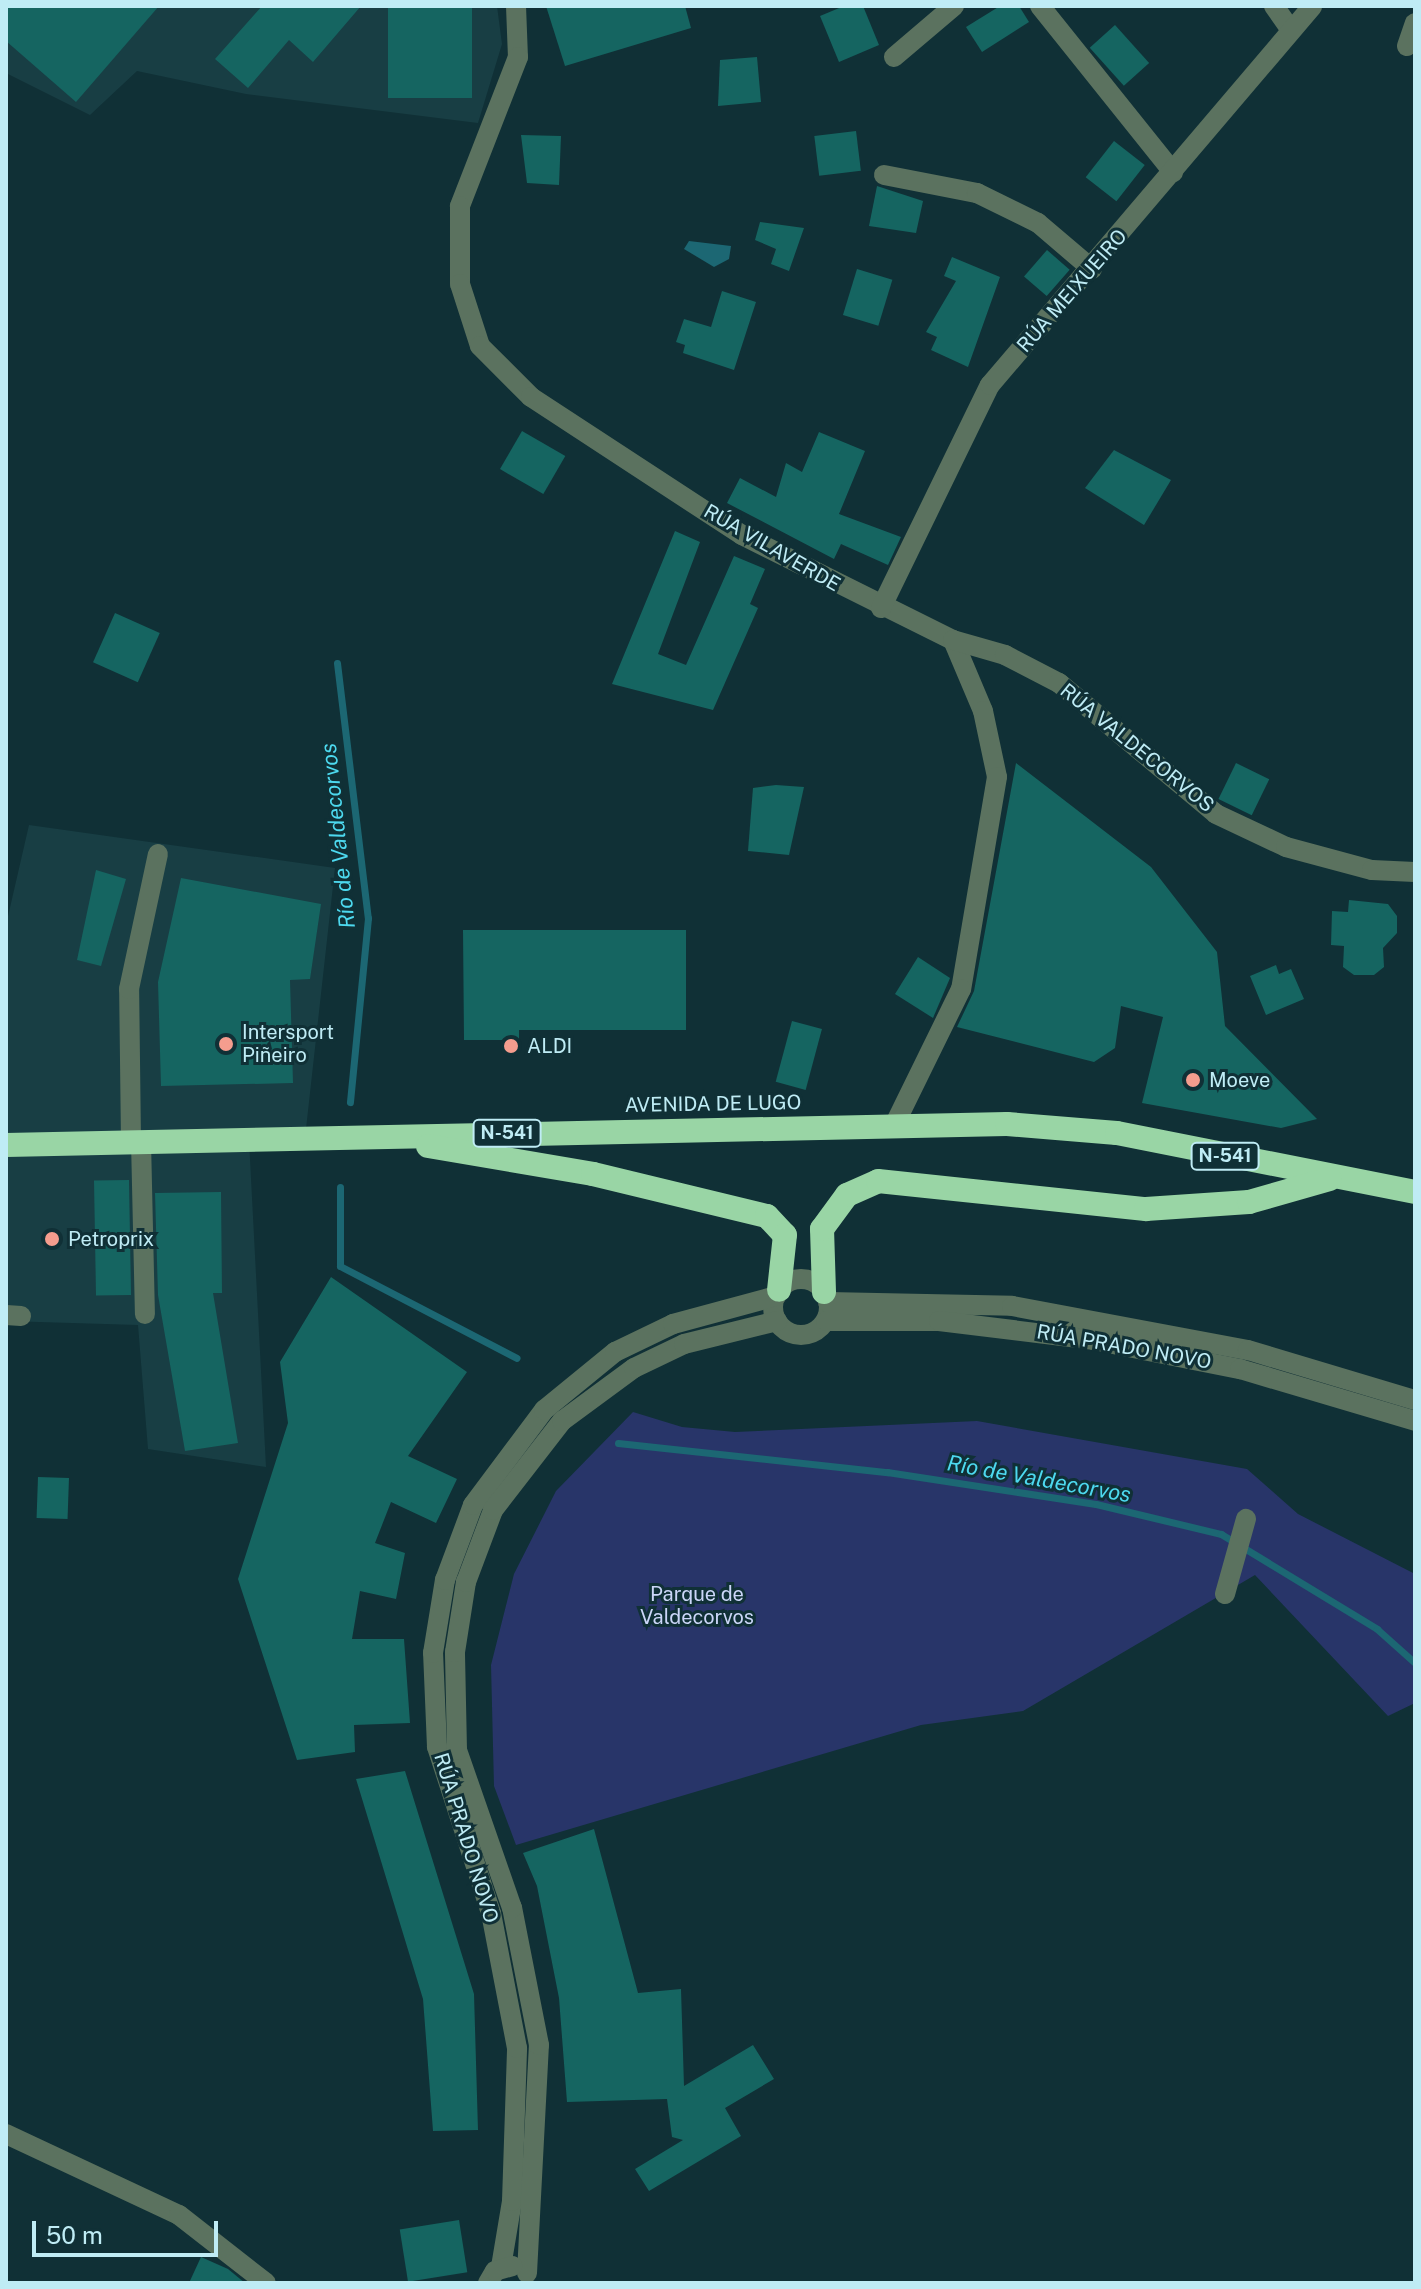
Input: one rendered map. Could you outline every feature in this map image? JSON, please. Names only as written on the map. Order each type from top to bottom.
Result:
[{"type":"highway","name":"AVENIDA DE LUGO","points":[[6,1145],[895,1124],[1117,1133],[1415,1192]]},
{"type":"highway","points":[[374,1136],[593,1174],[767,1216],[785,1235],[778,1293]]},
{"type":"highway","points":[[826,1305],[822,1229],[847,1195],[878,1181],[1146,1209],[1249,1202],[1332,1178]]},
{"type":"street","name":"RÚA VILAVERDE","points":[[516,6],[518,57],[458,219],[460,284],[480,346],[495,367],[570,424],[742,535],[881,608],[953,640]]},
{"type":"street","points":[[894,57],[954,6]]},
{"type":"street","points":[[1040,6],[1173,172]]},
{"type":"street","points":[[1274,6],[1291,30]]},
{"type":"street","name":"RÚA MEIXUEIRO","points":[[881,608],[984,395],[1312,6]]},
{"type":"street","points":[[1407,46],[1415,23]]},
{"type":"street","points":[[884,175],[977,193],[1038,223],[1092,269]]},
{"type":"street","points":[[895,1124],[961,989],[992,839],[997,777],[983,711],[953,640]]},
{"type":"street","name":"RÚA VALDECORVOS","points":[[953,640],[1005,655],[1059,683],[1216,814],[1286,847],[1372,870],[1415,872]]},
{"type":"street","points":[[145,1314],[129,989],[158,854]]},
{"type":"street","name":"RÚA PRADO NOVO","points":[[494,2275],[512,2201],[517,2048],[491,1913],[437,1747],[433,1653],[445,1580],[473,1505],[544,1410],[615,1352],[673,1324],[778,1293],[803,1279],[826,1305],[1093,1340],[1240,1369],[1415,1421]]},
{"type":"street","points":[[778,1293],[777,1321],[799,1335],[826,1305]]},
{"type":"street","name":"RÚA PRADO NOVO","points":[[826,1305],[1012,1306],[1248,1350],[1414,1399]]},
{"type":"street","name":"RÚA PRADO NOVO","points":[[529,2278],[539,2045],[512,1908],[457,1750],[455,1652],[466,1582],[493,1510],[562,1421],[634,1368],[684,1344],[777,1321]]},
{"type":"street","points":[[1225,1594],[1246,1519]]},
{"type":"street","points":[[6,2134],[179,2215],[266,2283]]},
{"type":"street","points":[[494,2275],[529,2278]]},
{"type":"shaded area","points":[[6,6],[497,6],[502,44],[478,123],[246,94],[137,71],[90,115],[6,73]]},
{"type":"shaded area","points":[[689,241],[731,246],[729,259],[714,267],[684,249]]},
{"type":"shaded area","points":[[29,825],[335,868],[305,1138],[249,1140],[266,1467],[148,1449],[138,1325],[6,1321],[6,925]]},
{"type":"green space","name":"Parque de Valdecorvos","points":[[633,1412],[682,1427],[735,1432],[977,1421],[1247,1469],[1298,1514],[1415,1574],[1415,1703],[1388,1716],[1255,1575],[1023,1711],[921,1725],[516,1845],[494,1786],[491,1665],[514,1574],[556,1491]]},
{"type":"building","points":[[6,6],[159,6],[76,102],[6,41]]},
{"type":"building","points":[[262,6],[361,6],[313,62],[289,40],[248,88],[215,59]]},
{"type":"building","points":[[388,6],[472,6],[472,98],[388,98]]},
{"type":"building","points":[[546,6],[685,6],[691,28],[565,66]]},
{"type":"building","points":[[844,6],[863,6],[879,45],[839,62],[820,16]]},
{"type":"building","points":[[1000,6],[1019,6],[1029,22],[982,52],[966,27]]},
{"type":"building","points":[[1115,25],[1149,63],[1124,86],[1090,48]]},
{"type":"building","points":[[757,57],[761,102],[718,106],[720,60]]},
{"type":"building","points":[[856,131],[861,171],[819,176],[814,136]]},
{"type":"building","points":[[521,135],[561,136],[559,185],[527,183]]},
{"type":"building","points":[[1114,141],[1145,165],[1116,201],[1086,177]]},
{"type":"building","points":[[877,186],[923,201],[916,233],[869,226]]},
{"type":"building","points":[[760,222],[804,228],[789,271],[771,264],[776,249],[755,240]]},
{"type":"building","points":[[1047,250],[1070,270],[1047,296],[1024,276]]},
{"type":"building","points":[[952,257],[1000,277],[968,367],[931,350],[937,337],[926,332],[956,281],[944,276]]},
{"type":"building","points":[[857,269],[892,280],[878,326],[843,315]]},
{"type":"building","points":[[722,291],[756,302],[734,370],[683,353],[685,345],[676,342],[684,319],[711,327]]},
{"type":"building","points":[[522,431],[565,456],[543,494],[500,469]]},
{"type":"building","points":[[819,432],[865,451],[839,514],[901,537],[888,565],[841,544],[834,559],[727,503],[740,478],[776,497],[786,463],[802,472]]},
{"type":"building","points":[[1114,450],[1171,480],[1144,525],[1085,488]]},
{"type":"building","points":[[675,531],[700,542],[658,654],[686,665],[734,556],[765,569],[750,604],[758,608],[713,710],[612,684]]},
{"type":"building","points":[[115,613],[160,633],[138,682],[93,662]]},
{"type":"building","points":[[1016,763],[1151,867],[1217,952],[1225,1026],[1317,1119],[1281,1128],[1142,1103],[1163,1017],[1121,1006],[1115,1048],[1094,1062],[957,1027],[974,991]]},
{"type":"building","points":[[1236,763],[1269,779],[1252,815],[1218,799]]},
{"type":"building","points":[[776,785],[804,787],[789,855],[748,851],[753,788]]},
{"type":"building","points":[[96,870],[126,879],[101,966],[77,960]]},
{"type":"building","points":[[181,878],[321,904],[310,979],[290,980],[293,1083],[161,1086],[158,982]]},
{"type":"building","points":[[1349,900],[1388,904],[1397,916],[1397,933],[1383,948],[1384,967],[1374,975],[1354,975],[1343,967],[1344,946],[1331,945],[1332,911],[1348,912]]},
{"type":"building","points":[[463,930],[686,930],[686,1030],[519,1030],[519,1040],[464,1040]]},
{"type":"building","points":[[918,957],[950,978],[933,1018],[895,994]]},
{"type":"building","points":[[1276,965],[1279,974],[1291,969],[1304,999],[1266,1015],[1250,976]]},
{"type":"building","points":[[792,1021],[822,1029],[806,1090],[776,1082]]},
{"type":"building","points":[[129,1180],[131,1295],[96,1296],[94,1181]]},
{"type":"building","points":[[221,1192],[222,1293],[213,1293],[238,1443],[185,1451],[158,1295],[155,1193]]},
{"type":"building","points":[[331,1277],[467,1372],[408,1456],[457,1479],[436,1523],[391,1502],[375,1543],[405,1553],[396,1599],[360,1591],[352,1639],[404,1639],[410,1723],[354,1725],[355,1752],[297,1760],[238,1579],[288,1423],[280,1362]]},
{"type":"building","points":[[38,1477],[69,1478],[68,1519],[37,1518]]},
{"type":"building","points":[[405,1771],[474,1994],[478,2130],[433,2131],[423,1999],[356,1779]]},
{"type":"building","points":[[594,1829],[638,1993],[681,1989],[684,2086],[753,2045],[774,2079],[725,2108],[741,2136],[649,2191],[635,2169],[683,2140],[672,2137],[667,2099],[567,2102],[559,1998],[537,1886],[523,1853]]},
{"type":"building","points":[[459,2220],[467,2272],[408,2282],[400,2229]]},
{"type":"building","points":[[201,2257],[228,2269],[245,2283],[189,2283]]},
{"type":"waterway","name":"Río de Valdecorvos","points":[[337,663],[368,918],[350,1102]]},
{"type":"waterway","name":"Río de Valdecorvos","points":[[340,1187],[340,1266],[517,1358]]},
{"type":"waterway","name":"Río de Valdecorvos","points":[[618,1443],[887,1472],[1096,1504],[1221,1534],[1377,1629],[1415,1663]]},
{"type":"place","name":"Intersport Piñeiro","points":[[226,1044]]},
{"type":"place","name":"ALDI","points":[[511,1046]]},
{"type":"place","name":"Moeve","points":[[1193,1080]]},
{"type":"place","name":"Petroprix","points":[[52,1239]]}]
